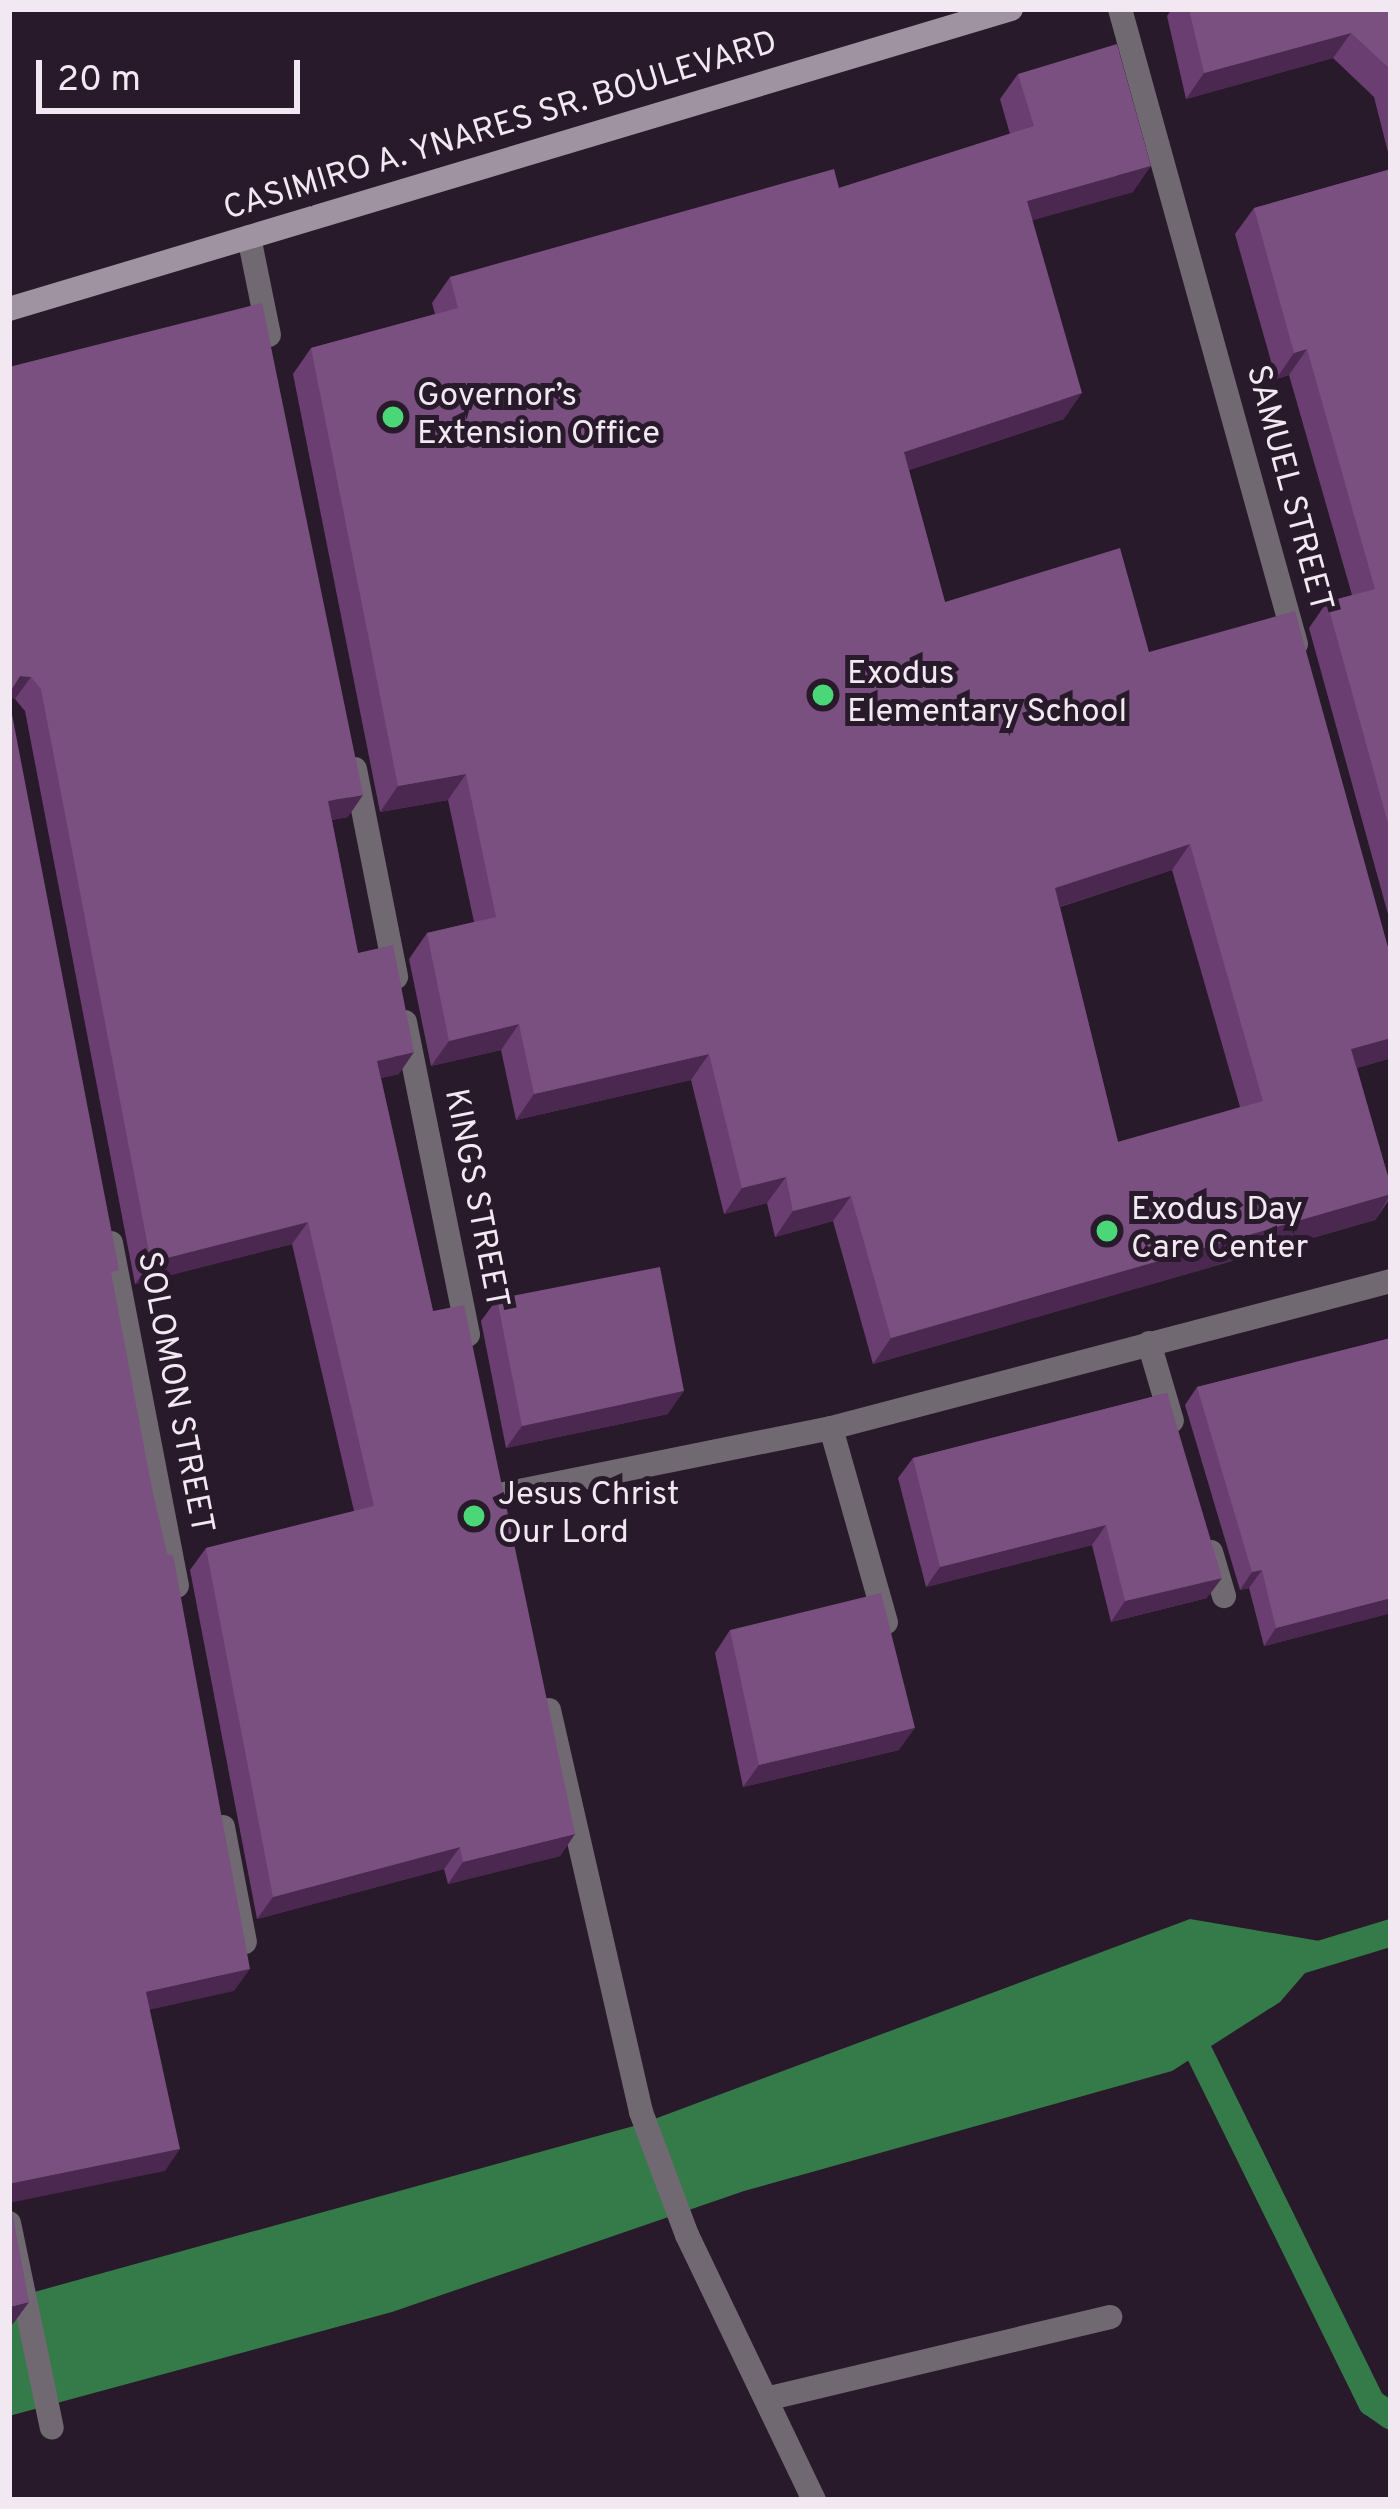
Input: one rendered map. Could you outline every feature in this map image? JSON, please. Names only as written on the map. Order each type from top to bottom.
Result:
[{"type":"main road","name":"CASIMIRO A. YNARES SR. BOULEVARD","points":[[9,309],[1011,9]]},
{"type":"street","name":"SAMUEL STREET","points":[[1120,9],[1303,669]]},
{"type":"street","points":[[249,237],[272,354]]},
{"type":"street","name":"KINGS STREET","points":[[351,750],[472,1355]]},
{"type":"street","name":"SOLOMON STREET","points":[[107,1224],[183,1618]]},
{"type":"street","points":[[500,1495],[831,1428],[1391,1281]]},
{"type":"street","points":[[1149,1343],[1176,1435]]},
{"type":"street","points":[[831,1428],[891,1641]]},
{"type":"street","points":[[1203,1527],[1224,1596]]},
{"type":"street","points":[[541,1678],[640,2112],[684,2225],[814,2500]]},
{"type":"street","points":[[219,1803],[245,1942]]},
{"type":"street","points":[[9,2223],[50,2417]]},
{"type":"street","points":[[766,2399],[1110,2317]]},
{"type":"shaded area","points":[[1190,1919],[1331,1943],[1280,2002],[1172,2071],[744,2191],[392,2312],[9,2416],[9,2299],[641,2124]]},
{"type":"building","points":[[1189,9],[1391,9],[1391,70],[1351,33],[1204,73]]},
{"type":"building","name":"Exodus Elementary School","points":[[1117,44],[1151,166],[1027,201],[1082,393],[904,452],[945,602],[1120,548],[1149,652],[1295,611],[1391,958],[1391,1038],[1351,1049],[1391,1194],[891,1338],[851,1196],[793,1211],[786,1177],[742,1188],[709,1054],[534,1094],[519,1024],[449,1041],[427,933],[496,917],[466,774],[398,786],[311,348],[458,308],[450,277],[834,169],[839,188],[1034,126],[1018,74]],"holes":[[[1190,844],[1263,1101],[1118,1142],[1055,888]]]},
{"type":"building","points":[[1391,169],[1391,834],[1327,602],[1375,589],[1307,349],[1294,353],[1254,208]]},
{"type":"building","points":[[262,303],[363,795],[328,801],[358,953],[393,945],[414,1052],[377,1061],[433,1311],[464,1305],[575,1834],[463,1862],[460,1847],[273,1897],[206,1548],[374,1506],[308,1222],[151,1262],[41,689],[31,677],[20,676],[9,694],[9,367]]},
{"type":"building","points":[[9,699],[119,1270],[111,1272],[151,1484],[167,1554],[173,1555],[250,1969],[146,1992],[180,2149],[9,2184]]},
{"type":"building","points":[[660,1267],[684,1391],[522,1426],[497,1299]]},
{"type":"building","points":[[1391,1338],[1391,1598],[1276,1628],[1262,1570],[1252,1572],[1197,1387]]},
{"type":"building","points":[[1167,1393],[1222,1578],[1125,1601],[1106,1525],[940,1567],[913,1458]]},
{"type":"building","points":[[881,1593],[915,1728],[759,1765],[730,1630]]},
{"type":"building","points":[[9,2195],[29,2302],[9,2307]]},
{"type":"waterway","points":[[1286,1964],[1391,1932]]},
{"type":"waterway","points":[[1183,2020],[1371,2402],[1391,2416]]},
{"type":"place","name":"Governor’s Extension Office","points":[[393,417]]},
{"type":"place","name":"Exodus Elementary School","points":[[823,695]]},
{"type":"place","name":"Exodus Day Care Center","points":[[1107,1231]]},
{"type":"place","name":"Jesus Christ Our Lord","points":[[474,1516]]}]
